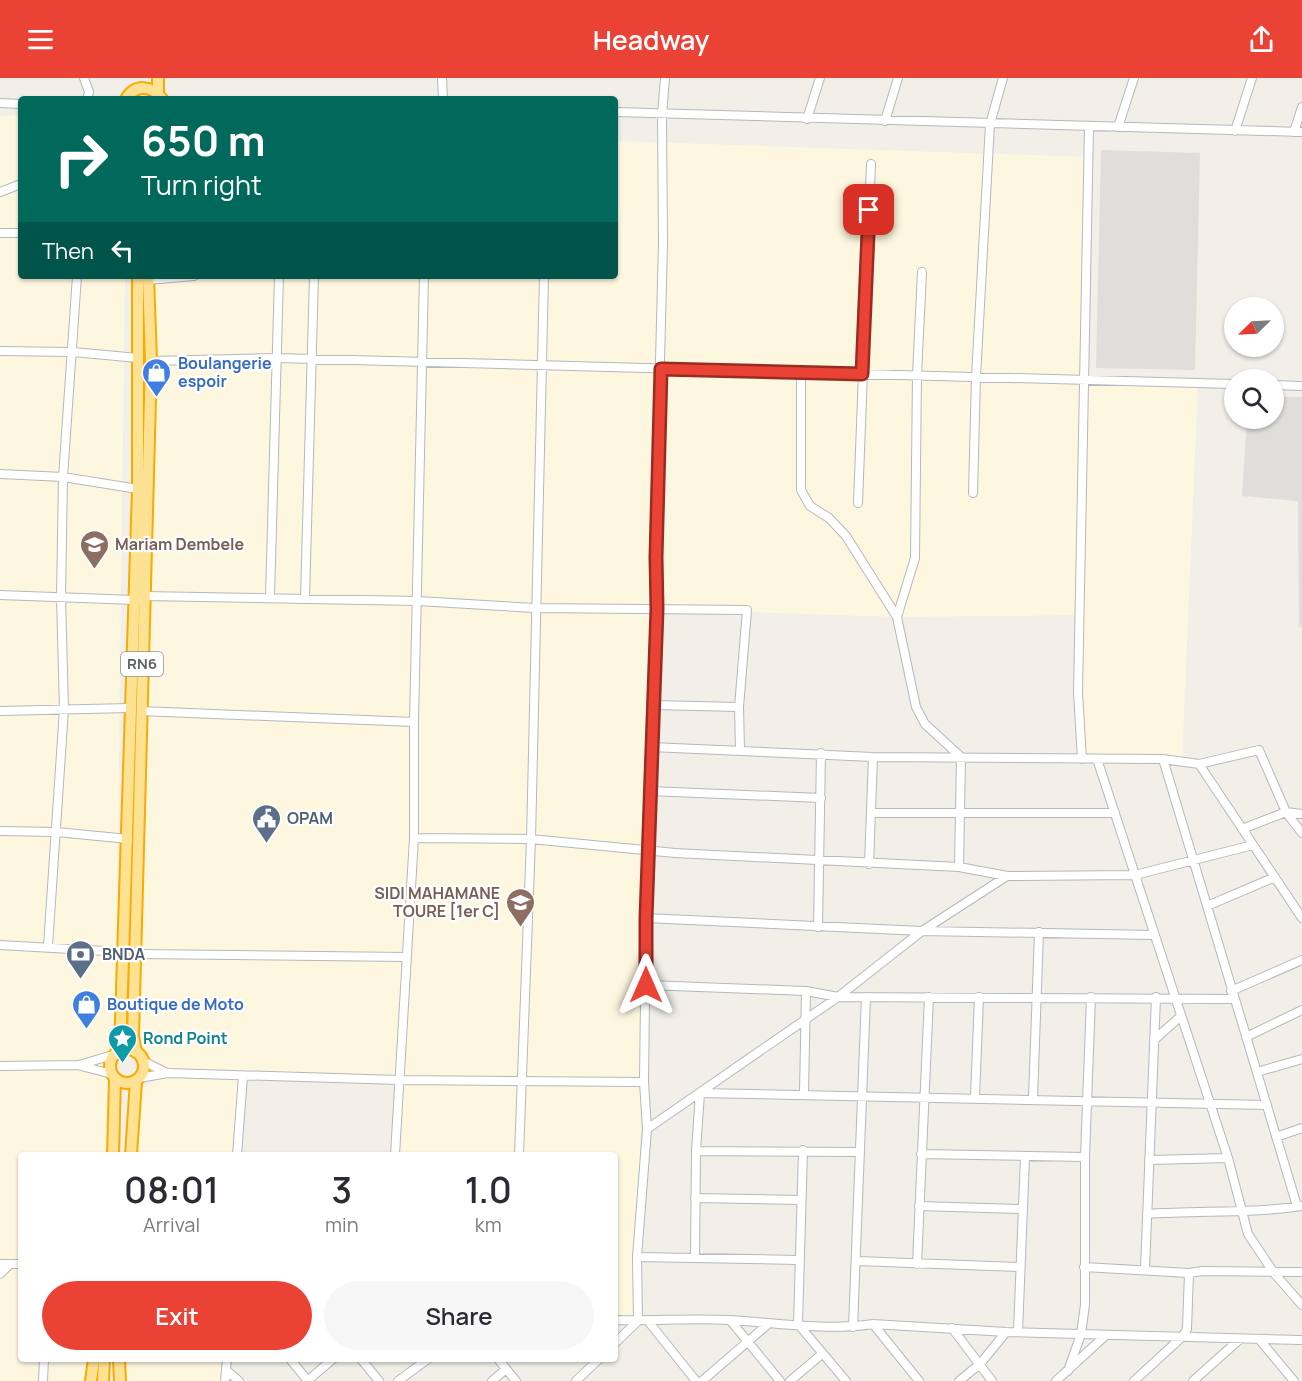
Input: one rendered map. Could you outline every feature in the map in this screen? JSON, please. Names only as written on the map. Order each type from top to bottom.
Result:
[{"type":"highway","points":[[158,78],[160,96]]},
{"type":"highway","points":[[129,96],[141,83],[158,96]]},
{"type":"highway","name":"RN6","points":[[139,598],[138,358],[145,279]]},
{"type":"highway","name":"RN6","points":[[118,1052],[129,953],[139,598],[151,361],[145,279]]},
{"type":"highway","name":"RN6","points":[[136,710],[128,839],[129,953],[133,1036],[139,1057]]},
{"type":"highway","points":[[113,1152],[113,1076],[110,1065],[118,1052],[139,1057],[143,1070],[137,1079],[130,1152]]},
{"type":"highway","points":[[113,1076],[123,1083],[137,1079]]},
{"type":"highway","points":[[91,1381],[94,1362]]},
{"type":"highway","points":[[103,1381],[104,1362]]},
{"type":"highway","points":[[119,1362],[119,1381]]},
{"type":"street","points":[[84,78],[87,96]]},
{"type":"street","points":[[442,78],[443,96]]},
{"type":"street","points":[[618,1341],[638,1321],[637,1257],[647,1130],[644,1082],[646,918],[657,609],[662,115],[665,78]]},
{"type":"street","points":[[807,119],[819,78]]},
{"type":"street","points":[[885,121],[898,78]]},
{"type":"street","points":[[973,493],[976,377],[990,124],[1003,78]]},
{"type":"street","points":[[1118,128],[1134,78]]},
{"type":"street","points":[[1235,131],[1252,78]]},
{"type":"street","points":[[0,103],[18,104]]},
{"type":"street","points":[[618,112],[1298,132],[1302,107]]},
{"type":"street","points":[[1082,759],[1078,692],[1089,127]]},
{"type":"street","points":[[858,503],[871,164]]},
{"type":"street","points":[[0,192],[18,185]]},
{"type":"street","points":[[0,232],[18,233]]},
{"type":"street","points":[[897,616],[915,558],[917,375],[922,272]]},
{"type":"street","points":[[48,946],[64,709],[61,597],[63,477],[77,279]]},
{"type":"street","points":[[270,597],[279,279]]},
{"type":"street","points":[[305,598],[314,279]]},
{"type":"street","points":[[395,1152],[414,838],[414,722],[424,362],[424,279]]},
{"type":"street","points":[[519,1152],[531,839],[544,279]]},
{"type":"street","points":[[0,351],[73,352],[138,358]]},
{"type":"street","points":[[151,361],[277,358],[1224,384]]},
{"type":"street","points":[[801,372],[801,490],[810,506],[829,518],[846,536],[897,616],[915,707],[925,724],[961,757],[959,867]]},
{"type":"street","points":[[1284,385],[1302,386]]},
{"type":"street","points":[[0,474],[63,477],[138,489]]},
{"type":"street","points":[[0,595],[139,598],[270,597],[418,601],[535,608],[747,610],[739,707],[740,750]]},
{"type":"street","points":[[653,705],[739,707]]},
{"type":"street","points":[[0,711],[136,710],[414,722]]},
{"type":"street","points":[[651,747],[873,757],[1163,759],[1199,764],[1259,750],[1286,812],[1302,833]]},
{"type":"street","points":[[818,927],[821,862],[821,753]]},
{"type":"street","points":[[869,864],[873,757]]},
{"type":"street","points":[[1097,759],[1228,1158],[1248,1234],[1274,1273],[1302,1305]]},
{"type":"street","points":[[1148,1214],[1272,1211],[1300,1206],[1232,995],[1163,759]]},
{"type":"street","points":[[1199,764],[1301,916]]},
{"type":"street","points":[[649,791],[821,798]]},
{"type":"street","points":[[1242,829],[1286,812],[1302,814]]},
{"type":"street","points":[[871,813],[1115,813]]},
{"type":"street","points":[[0,831],[57,832],[128,839]]},
{"type":"street","points":[[414,838],[531,839],[821,862],[959,867],[1007,876],[1135,875],[1253,845]]},
{"type":"street","points":[[647,1130],[838,997],[922,932],[1007,876]]},
{"type":"street","points":[[1207,906],[1275,877]]},
{"type":"street","points":[[646,918],[922,932],[1155,935]]},
{"type":"street","points":[[1033,1098],[1039,932]]},
{"type":"street","points":[[0,945],[48,946],[129,953],[406,957]]},
{"type":"street","points":[[646,985],[806,991],[838,997],[1175,998],[1232,995],[1302,960]]},
{"type":"street","points":[[804,1093],[806,991]]},
{"type":"street","points":[[918,1264],[929,996]]},
{"type":"street","points":[[853,1327],[866,997]]},
{"type":"street","points":[[975,1097],[979,997]]},
{"type":"street","points":[[1068,1371],[1081,1334],[1085,1305],[1084,1157],[1091,997]]},
{"type":"street","points":[[1145,1269],[1156,998]]},
{"type":"street","points":[[1246,1037],[1302,1010]]},
{"type":"street","points":[[1154,1040],[1181,1016]]},
{"type":"street","points":[[0,1066],[79,1065],[118,1052]]},
{"type":"street","points":[[139,1057],[168,1073]]},
{"type":"street","points":[[1257,1072],[1300,1059],[1302,1069]]},
{"type":"street","points":[[79,1065],[113,1076]]},
{"type":"street","points":[[137,1079],[168,1073],[400,1080],[644,1082]]},
{"type":"street","points":[[237,1152],[243,1076]]},
{"type":"street","points":[[700,1093],[804,1093],[1267,1105]]},
{"type":"street","points":[[695,1258],[696,1151],[700,1093]]},
{"type":"street","points":[[1276,1137],[1302,1128]]},
{"type":"street","points":[[803,1150],[798,1260],[798,1324],[846,1381]]},
{"type":"street","points":[[696,1151],[860,1152]]},
{"type":"street","points":[[921,1154],[1025,1158],[1084,1157]]},
{"type":"street","points":[[1018,1332],[1025,1158]]},
{"type":"street","points":[[1149,1160],[1228,1158]]},
{"type":"street","points":[[695,1198],[801,1200]]},
{"type":"street","points":[[919,1206],[1022,1209]]},
{"type":"street","points":[[637,1257],[798,1260]]},
{"type":"street","points":[[857,1261],[1020,1267]]},
{"type":"street","points":[[0,1264],[18,1264]]},
{"type":"street","points":[[0,1274],[10,1264]]},
{"type":"street","points":[[1084,1267],[1189,1273],[1202,1270],[1302,1272]]},
{"type":"street","points":[[1134,1381],[1182,1337],[1187,1329],[1189,1273]]},
{"type":"street","points":[[618,1320],[730,1320],[767,1325],[853,1327],[873,1324],[1006,1332],[1302,1341]]},
{"type":"street","points":[[730,1320],[780,1381]]},
{"type":"street","points":[[648,1321],[696,1381]]},
{"type":"street","points":[[873,1324],[919,1381]]},
{"type":"street","points":[[702,1381],[767,1325]]},
{"type":"street","points":[[952,1328],[992,1381]]},
{"type":"street","points":[[959,1381],[980,1364],[1006,1332]]},
{"type":"street","points":[[1060,1380],[1106,1335]]},
{"type":"street","points":[[1193,1381],[1240,1339]]},
{"type":"street","points":[[1260,1339],[1290,1380]]},
{"type":"street","points":[[790,1381],[822,1354]]},
{"type":"street","points":[[43,1381],[44,1362]]},
{"type":"street","points":[[225,1381],[227,1362]]},
{"type":"street","points":[[292,1362],[308,1381],[330,1362]]},
{"type":"street","points":[[364,1362],[380,1381]]},
{"type":"street","points":[[398,1381],[424,1362]]},
{"type":"street","points":[[500,1362],[516,1381]]},
{"type":"street","points":[[576,1381],[596,1362]]},
{"type":"street","points":[[492,1381],[506,1369]]},
{"type":"street","points":[[226,1371],[239,1381]]},
{"type":"shaded area","points":[[18,115],[18,279],[125,279],[115,1078],[110,1152],[18,1152],[18,1362],[95,1362],[92,1381],[0,1381],[0,116]]},
{"type":"shaded area","points":[[618,141],[1088,157],[1084,380],[1198,383],[1182,760],[1082,759],[1079,615],[897,617],[657,609],[635,1316],[618,1316],[618,1152],[395,1152],[400,1081],[243,1076],[237,1152],[129,1152],[131,1096],[166,1074],[132,1040],[149,279],[618,279]]},
{"type":"shaded area","points":[[1101,150],[1200,153],[1195,370],[1096,368]]},
{"type":"shaded area","points":[[1284,397],[1302,397],[1302,627],[1299,627],[1298,501],[1242,496],[1246,429],[1284,429]]},
{"type":"shaded area","points":[[125,1362],[227,1362],[225,1381],[125,1381]]},
{"type":"place","name":"Boulangerie espoir","points":[[157,398]]},
{"type":"place","name":"Mariam Dembele","points":[[94,570]]},
{"type":"place","name":"OPAM","points":[[266,844]]},
{"type":"place","name":"SIDI MAHAMANE TOURE [1er C]","points":[[521,928]]},
{"type":"place","name":"BNDA","points":[[81,980]]},
{"type":"place","name":"Boutique de Moto","points":[[86,1030]]},
{"type":"place","name":"Rond Point","points":[[122,1064]]},
{"type":"route","points":[[646,985],[650,769],[657,609],[656,557],[661,369],[862,374],[869,210]]}]
